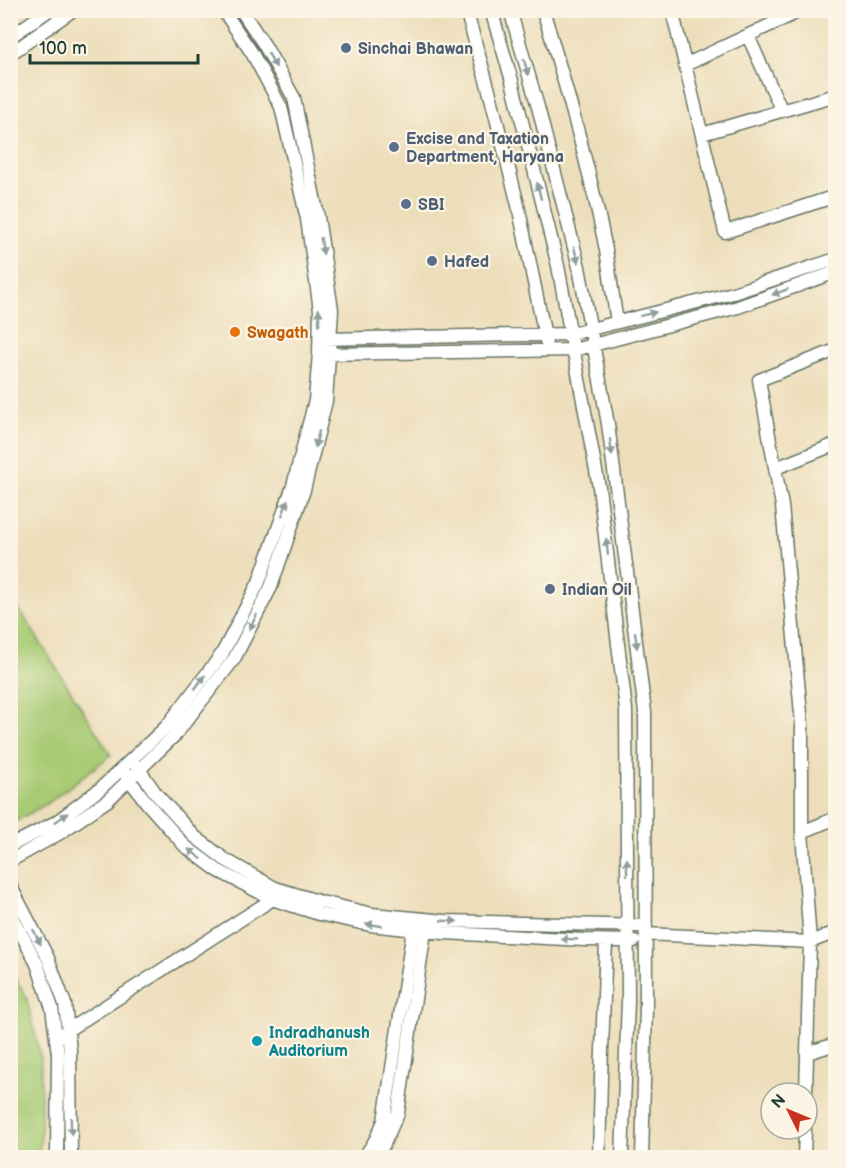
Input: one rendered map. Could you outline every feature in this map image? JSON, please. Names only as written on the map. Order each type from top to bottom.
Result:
[{"type":"street","points":[[10,37],[49,10]]},
{"type":"street","points":[[10,54],[74,10]]},
{"type":"street","points":[[223,10],[252,53],[281,107],[307,219],[325,339]]},
{"type":"street","points":[[10,846],[56,822],[100,789],[125,774],[167,726],[222,654],[259,582],[293,486],[315,400],[332,310],[318,217],[294,98],[265,46],[241,10]]},
{"type":"street","points":[[466,10],[514,192],[547,351]]},
{"type":"street","points":[[492,10],[558,266],[599,487],[626,710],[628,1001],[622,1158]]},
{"type":"street","points":[[510,10],[538,107],[576,255],[594,345],[608,424],[645,712],[646,1007],[642,1158]]},
{"type":"street","points":[[543,10],[585,157],[606,250],[617,322]]},
{"type":"street","points":[[672,10],[725,232],[836,196]]},
{"type":"street","points":[[685,65],[802,10]]},
{"type":"street","points":[[748,36],[782,111]]},
{"type":"street","points":[[702,134],[836,95]]},
{"type":"street","points":[[294,164],[307,161]]},
{"type":"street","points":[[325,339],[571,334],[733,293],[836,259]]},
{"type":"street","points":[[324,354],[574,351],[738,307],[836,273]]},
{"type":"street","points":[[806,1081],[810,942],[802,832],[802,725],[782,506],[759,380],[836,350]]},
{"type":"street","points":[[776,468],[836,444]]},
{"type":"street","points":[[135,765],[194,836],[224,859],[276,888],[288,892],[321,902],[420,924],[444,933],[606,941],[627,941],[646,934]]},
{"type":"street","points":[[10,861],[60,833],[108,800],[125,774]]},
{"type":"street","points":[[125,774],[185,846],[217,870],[272,899],[319,914],[370,925],[445,921],[627,926],[646,934],[810,942],[836,932]]},
{"type":"street","points":[[802,832],[836,818]]},
{"type":"street","points":[[10,885],[48,958],[65,1004],[70,1050],[71,1158]]},
{"type":"street","points":[[56,1040],[68,1030],[272,899],[288,892]]},
{"type":"street","points":[[10,912],[37,964],[52,1008],[58,1054],[57,1158]]},
{"type":"street","points":[[364,1158],[384,1121],[420,924]]},
{"type":"street","points":[[374,1158],[383,1146],[398,1113],[420,924]]},
{"type":"street","points":[[599,1158],[606,941]]},
{"type":"street","points":[[807,1053],[836,1044]]},
{"type":"street","points":[[804,1158],[805,1141]]},
{"type":"green space","points":[[11,596],[111,755],[48,803],[11,824]]},
{"type":"green space","points":[[10,969],[26,996],[41,1058],[41,1138],[38,1157],[11,1157]]},
{"type":"place","name":"Sinchai Bhawan","points":[[346,48]]},
{"type":"place","name":"Excise and Taxation Department, Haryana","points":[[394,147]]},
{"type":"place","name":"SBI","points":[[406,204]]},
{"type":"place","name":"Hafed","points":[[432,261]]},
{"type":"place","name":"Swagath","points":[[235,332]]},
{"type":"place","name":"Indian Oil","points":[[550,589]]},
{"type":"place","name":"Indradhanush Auditorium","points":[[257,1041]]}]
